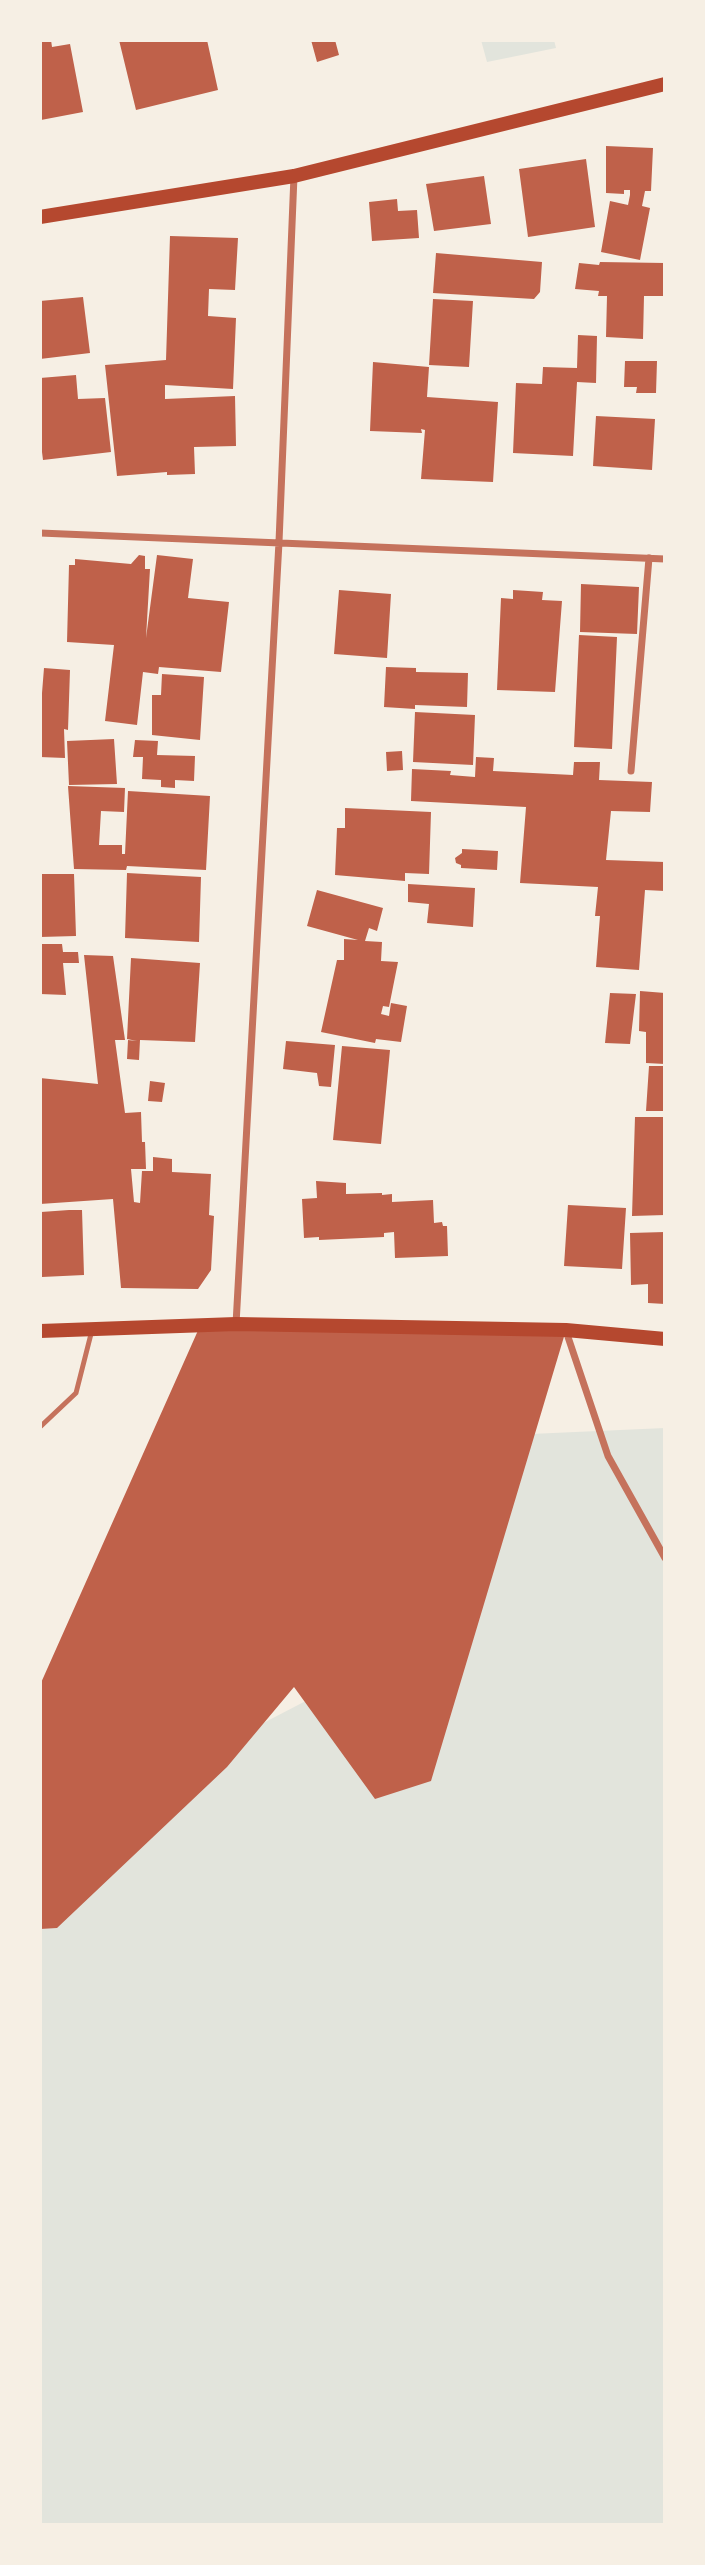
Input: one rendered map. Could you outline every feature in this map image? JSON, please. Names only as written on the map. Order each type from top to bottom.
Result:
[{"type":"main road","points":[[40,217],[294,176],[665,84]]},
{"type":"main road","points":[[40,1331],[236,1324],[566,1330],[665,1339]]},
{"type":"street","points":[[236,1324],[279,542],[294,176]]},
{"type":"street","points":[[40,533],[665,559]]},
{"type":"street","points":[[631,771],[649,558]]},
{"type":"street","points":[[566,1330],[608,1456],[665,1558]]},
{"type":"lane","points":[[40,1427],[76,1393],[92,1330]]},
{"type":"shaded area","points":[[481,40],[554,40],[556,48],[487,62]]},
{"type":"shaded area","points":[[665,1428],[665,2525],[40,2525],[40,1839],[350,1678],[486,1436]]},
{"type":"building","points":[[40,40],[51,40],[52,47],[70,44],[83,112],[41,120]]},
{"type":"building","points":[[119,40],[207,40],[218,90],[136,110]]},
{"type":"building","points":[[311,40],[335,40],[339,55],[317,62]]},
{"type":"building","points":[[606,146],[653,148],[651,191],[645,191],[642,206],[650,208],[640,260],[601,252],[610,201],[628,205],[630,195],[630,190],[624,190],[624,194],[606,193]]},
{"type":"building","points":[[586,159],[595,227],[528,237],[519,169]]},
{"type":"building","points":[[484,176],[491,224],[434,231],[426,184]]},
{"type":"building","points":[[397,199],[398,211],[417,210],[419,238],[372,241],[369,202]]},
{"type":"building","points":[[170,236],[238,238],[235,290],[209,289],[208,316],[236,318],[233,389],[165,385],[165,399],[235,396],[236,446],[194,447],[195,474],[167,475],[167,472],[117,476],[105,365],[166,360]]},
{"type":"building","points":[[436,253],[542,262],[540,292],[534,299],[433,293]]},
{"type":"building","points":[[600,262],[665,263],[664,296],[644,296],[643,339],[606,337],[607,296],[598,296],[599,291],[575,289],[579,263],[599,265]]},
{"type":"building","points":[[83,297],[90,353],[40,359],[40,301]]},
{"type":"building","points":[[433,299],[473,301],[469,367],[429,365]]},
{"type":"building","points":[[578,335],[597,336],[596,383],[577,382],[573,456],[513,453],[516,383],[542,384],[543,367],[577,368]]},
{"type":"building","points":[[625,361],[657,361],[656,393],[636,393],[637,387],[624,387]]},
{"type":"building","points":[[373,362],[429,367],[427,397],[498,402],[493,482],[421,479],[425,430],[421,429],[422,433],[370,431]]},
{"type":"building","points":[[76,375],[78,399],[105,398],[111,452],[43,460],[40,436],[40,378]]},
{"type":"building","points":[[596,416],[655,419],[652,470],[593,466]]},
{"type":"building","points":[[139,555],[145,556],[145,569],[150,569],[146,638],[157,555],[193,559],[188,598],[229,602],[221,672],[159,667],[158,674],[143,672],[137,725],[105,721],[114,645],[67,642],[69,565],[75,565],[75,559],[131,564]]},
{"type":"building","points":[[581,584],[639,587],[637,634],[580,632]]},
{"type":"building","points":[[339,590],[391,594],[387,658],[334,654]]},
{"type":"building","points":[[513,590],[543,592],[542,600],[562,601],[555,692],[497,690],[501,598],[513,599]]},
{"type":"building","points":[[579,635],[617,637],[612,749],[574,747]]},
{"type":"building","points":[[386,667],[416,668],[416,672],[468,673],[467,707],[384,707]]},
{"type":"building","points":[[44,668],[70,670],[68,730],[64,729],[65,758],[40,757],[40,693]]},
{"type":"building","points":[[162,674],[204,677],[200,740],[152,735],[152,695],[161,695]]},
{"type":"building","points":[[415,712],[475,715],[473,765],[413,762]]},
{"type":"building","points":[[114,739],[117,784],[69,785],[67,741]]},
{"type":"building","points":[[135,740],[158,741],[157,755],[195,756],[194,781],[175,780],[175,788],[161,787],[161,780],[142,779],[143,757],[133,757]]},
{"type":"building","points":[[402,751],[403,770],[387,771],[386,752]]},
{"type":"building","points":[[476,757],[494,758],[493,771],[573,775],[574,762],[600,762],[599,780],[652,782],[650,812],[611,811],[606,860],[665,862],[665,891],[645,890],[639,970],[596,967],[600,916],[595,916],[598,887],[520,883],[526,807],[411,801],[412,769],[451,771],[450,775],[475,777]]},
{"type":"building","points":[[68,786],[125,788],[124,812],[101,811],[99,845],[122,845],[122,854],[125,854],[128,791],[210,796],[206,870],[127,866],[126,870],[74,869]]},
{"type":"building","points":[[345,808],[431,812],[429,874],[405,873],[405,881],[335,875],[337,828],[345,828]]},
{"type":"building","points":[[462,849],[498,851],[497,870],[461,868],[455,858],[462,853]]},
{"type":"building","points":[[127,873],[201,877],[199,942],[125,938]]},
{"type":"building","points":[[40,874],[74,874],[76,936],[40,937]]},
{"type":"building","points":[[408,884],[475,888],[473,927],[427,923],[429,904],[408,902]]},
{"type":"building","points":[[317,890],[383,908],[377,931],[369,928],[365,941],[382,942],[381,961],[398,962],[389,1007],[383,1006],[381,1014],[389,1016],[391,1003],[407,1006],[401,1042],[376,1039],[375,1043],[321,1032],[337,960],[344,960],[344,939],[358,940],[307,926]]},
{"type":"building","points":[[40,944],[62,944],[63,952],[78,952],[79,963],[63,963],[66,995],[40,994]]},
{"type":"building","points":[[84,955],[113,956],[125,1040],[115,1040],[125,1113],[141,1112],[142,1142],[145,1142],[146,1169],[131,1169],[134,1202],[140,1203],[142,1171],[153,1171],[153,1157],[172,1159],[172,1172],[211,1174],[209,1215],[214,1216],[211,1270],[198,1289],[121,1288],[113,1199],[40,1204],[40,1078],[98,1084]]},
{"type":"building","points":[[131,958],[200,963],[195,1042],[140,1040],[139,1060],[127,1059],[128,1040],[137,1041],[127,1039]]},
{"type":"building","points":[[640,991],[665,993],[665,1064],[646,1063],[646,1032],[639,1031]]},
{"type":"building","points":[[610,993],[636,994],[630,1044],[605,1043]]},
{"type":"building","points":[[286,1041],[335,1045],[331,1087],[319,1086],[317,1073],[283,1069]]},
{"type":"building","points":[[342,1046],[390,1050],[381,1144],[333,1140]]},
{"type":"building","points":[[649,1066],[665,1066],[665,1111],[646,1111]]},
{"type":"building","points":[[150,1081],[165,1083],[162,1102],[148,1101]]},
{"type":"building","points":[[635,1117],[665,1117],[665,1215],[632,1216]]},
{"type":"building","points":[[316,1181],[346,1183],[346,1194],[392,1194],[392,1202],[433,1200],[434,1223],[442,1222],[443,1226],[447,1226],[448,1256],[395,1258],[394,1232],[384,1233],[384,1237],[319,1240],[319,1237],[304,1238],[302,1199],[317,1198]]},
{"type":"building","points":[[568,1205],[626,1208],[622,1269],[564,1266]]},
{"type":"building","points":[[82,1210],[84,1275],[42,1277],[41,1212]]},
{"type":"building","points":[[665,1232],[665,1304],[648,1303],[648,1284],[631,1285],[630,1233]]},
{"type":"building","points":[[200,1326],[566,1330],[431,1781],[375,1799],[294,1687],[227,1767],[57,1928],[40,1929],[40,1685]]}]
